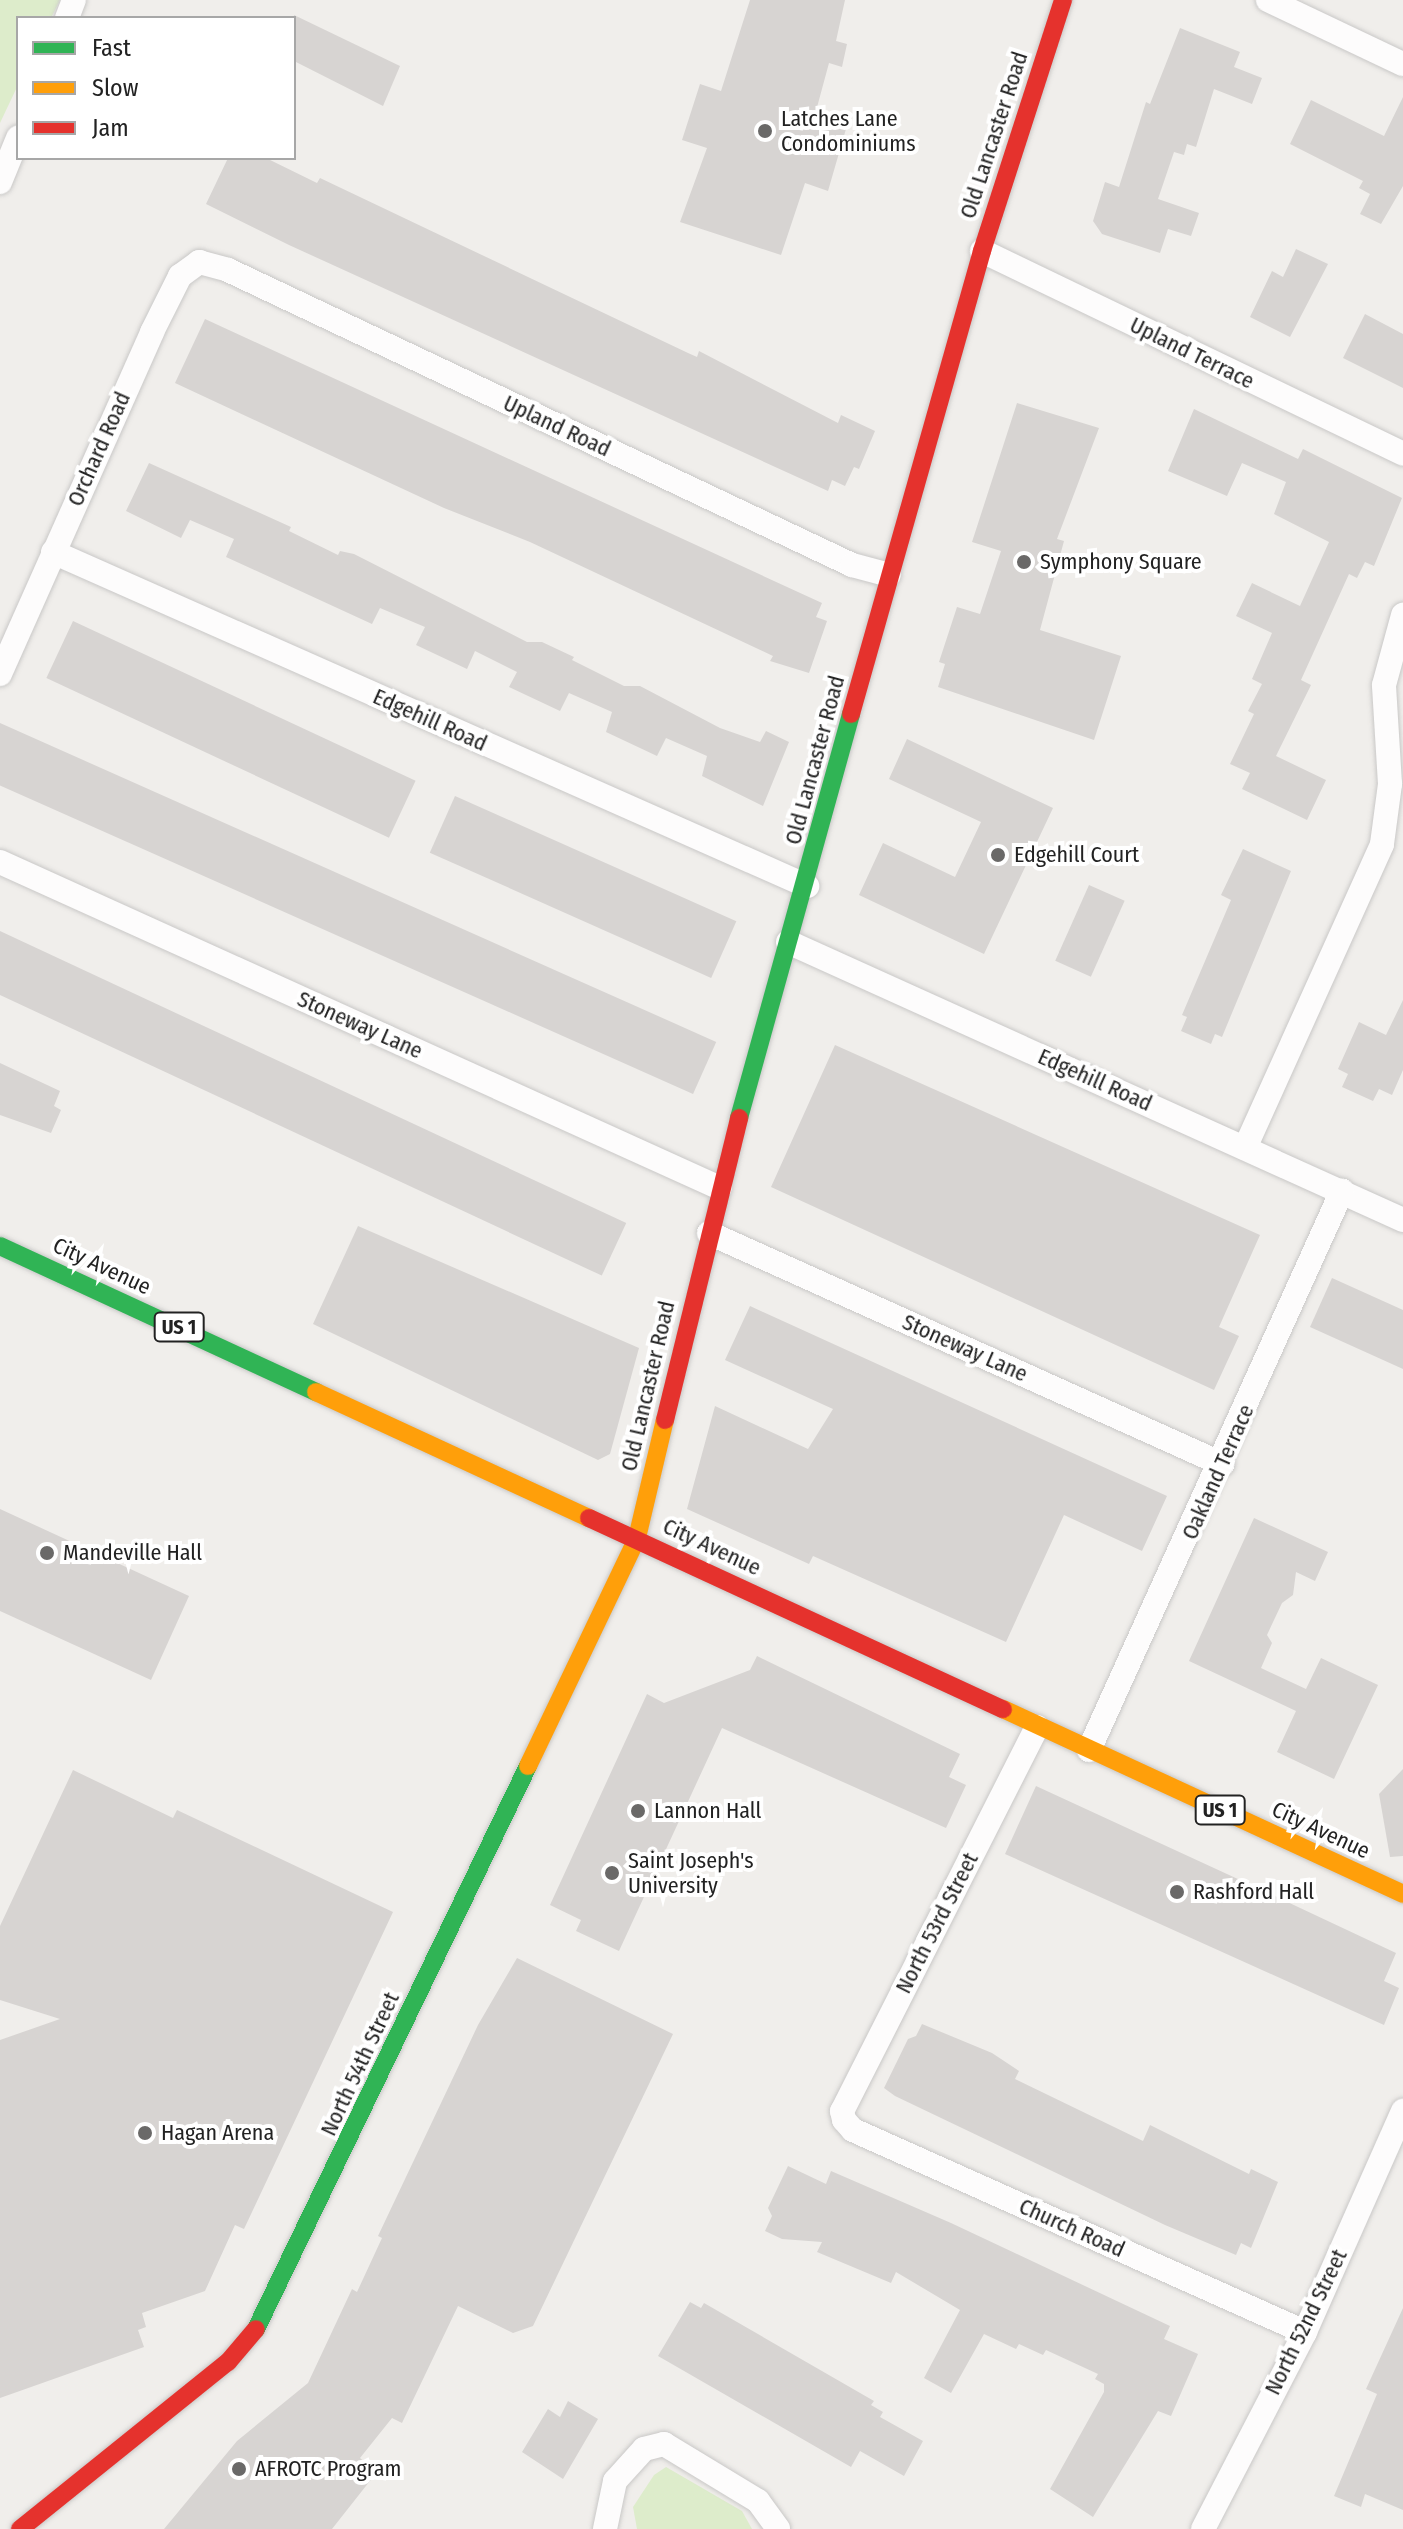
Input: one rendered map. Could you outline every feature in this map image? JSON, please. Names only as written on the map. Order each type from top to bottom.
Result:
[{"type":"main road","name":"Old Lancaster Road","points":[[637,1538],[720,1188],[788,942],[807,886],[889,575],[982,251],[1063,0]]},
{"type":"main road","name":"City Avenue","points":[[0,1246],[1403,1894]]},
{"type":"main road","name":"North 54th Street","points":[[20,2529],[228,2362],[263,2320],[637,1538]]},
{"type":"street","points":[[1268,0],[1403,64]]},
{"type":"street","points":[[0,182],[16,143]]},
{"type":"street","name":"Upland Terrace","points":[[982,251],[1403,454]]},
{"type":"street","name":"Orchard Road","points":[[0,674],[180,276],[199,262],[228,270]]},
{"type":"street","name":"Upland Road","points":[[228,270],[852,565],[889,575]]},
{"type":"street","name":"Edgehill Road","points":[[53,552],[807,886]]},
{"type":"street","points":[[1245,1148],[1382,844],[1390,784],[1384,685],[1403,615]]},
{"type":"street","name":"Stoneway Lane","points":[[0,862],[720,1188]]},
{"type":"street","name":"Edgehill Road","points":[[788,942],[1403,1220]]},
{"type":"street","name":"Oakland Terrace","points":[[1089,1750],[1222,1464],[1342,1191]]},
{"type":"street","name":"Stoneway Lane","points":[[709,1233],[1222,1464]]},
{"type":"street","name":"North 53rd Street","points":[[844,2120],[842,2111],[1037,1727]]},
{"type":"street","name":"North 52nd Street","points":[[1203,2529],[1305,2332],[1403,2111]]},
{"type":"street","name":"Church Road","points":[[844,2120],[853,2130],[1305,2332]]},
{"type":"street","points":[[605,2529],[615,2481],[644,2449],[664,2444],[758,2501],[778,2529]]},
{"type":"green space","points":[[0,0],[60,0],[52,16],[16,16],[16,89],[0,123]]},
{"type":"green space","points":[[666,2467],[742,2511],[752,2529],[637,2529],[633,2507],[654,2475]]},
{"type":"building","name":"Latches Lane Condominiums","points":[[750,0],[845,0],[836,41],[847,44],[842,67],[829,63],[816,111],[848,122],[828,191],[805,183],[781,255],[680,222],[707,148],[682,140],[700,84],[721,91]]},
{"type":"building","points":[[294,16],[400,66],[383,106],[296,62]]},
{"type":"building","points":[[1180,28],[1240,52],[1234,67],[1262,78],[1252,104],[1214,89],[1196,147],[1187,144],[1184,155],[1174,152],[1158,199],[1199,213],[1191,236],[1168,229],[1160,253],[1102,234],[1093,221],[1105,182],[1119,187],[1146,102],[1150,104]]},
{"type":"building","points":[[1403,97],[1403,186],[1381,224],[1360,214],[1370,194],[1359,188],[1363,181],[1290,144],[1311,100],[1384,136]]},
{"type":"building","points":[[227,160],[270,160],[317,183],[320,178],[697,357],[699,351],[838,423],[841,415],[875,431],[859,469],[854,467],[845,486],[832,480],[828,491],[289,245],[206,204]]},
{"type":"building","points":[[1296,249],[1328,264],[1290,337],[1250,317],[1272,271],[1283,277]]},
{"type":"building","points":[[1365,314],[1403,334],[1403,388],[1343,358]]},
{"type":"building","points":[[205,319],[822,603],[816,617],[827,621],[809,673],[770,661],[773,656],[530,542],[444,508],[175,383]]},
{"type":"building","name":"Symphony Square","points":[[1017,403],[1099,428],[1057,539],[1064,541],[1040,630],[1121,656],[1094,740],[938,687],[945,664],[939,662],[957,607],[980,614],[1001,551],[972,542]]},
{"type":"building","points":[[1194,409],[1298,459],[1303,449],[1402,498],[1374,566],[1365,562],[1357,578],[1349,574],[1301,680],[1311,685],[1276,756],[1326,780],[1307,820],[1242,789],[1250,773],[1230,764],[1254,714],[1248,711],[1262,684],[1252,679],[1272,633],[1236,616],[1252,583],[1300,606],[1329,542],[1274,514],[1286,482],[1242,463],[1227,496],[1168,471]]},
{"type":"building","points":[[149,463],[291,527],[289,531],[338,555],[340,551],[354,554],[527,642],[542,642],[624,686],[640,686],[720,728],[760,742],[766,731],[789,742],[763,806],[702,776],[707,756],[666,738],[657,756],[606,732],[612,712],[569,693],[560,711],[509,687],[517,672],[475,651],[467,669],[416,645],[425,627],[380,608],[372,624],[226,557],[234,539],[190,520],[181,538],[126,511]]},
{"type":"building","points":[[73,621],[416,781],[389,838],[46,678]]},
{"type":"building","points":[[0,723],[716,1042],[693,1094],[0,785]]},
{"type":"building","name":"Edgehill Court","points":[[907,739],[1053,808],[984,954],[859,895],[883,843],[955,877],[981,822],[889,779]]},
{"type":"building","points":[[455,796],[736,921],[711,978],[430,853]]},
{"type":"building","points":[[1243,849],[1291,871],[1222,1037],[1215,1034],[1211,1044],[1181,1031],[1187,1017],[1182,1015],[1231,900],[1221,895]]},
{"type":"building","points":[[1089,885],[1125,901],[1091,977],[1055,961]]},
{"type":"building","points":[[0,931],[626,1223],[602,1276],[0,995]]},
{"type":"building","points":[[1403,1000],[1403,1070],[1392,1095],[1379,1089],[1373,1101],[1342,1087],[1348,1074],[1338,1069],[1359,1022],[1386,1035]]},
{"type":"building","points":[[835,1045],[1260,1235],[1219,1327],[1239,1336],[1214,1390],[771,1187]]},
{"type":"building","points":[[0,1063],[60,1091],[54,1106],[61,1110],[51,1133],[0,1115]]},
{"type":"building","points":[[358,1226],[639,1348],[610,1454],[598,1460],[313,1324]]},
{"type":"building","points":[[1332,1278],[1403,1310],[1403,1369],[1310,1327]]},
{"type":"building","points":[[750,1306],[1167,1496],[1142,1551],[1064,1515],[1006,1642],[813,1556],[809,1564],[687,1509],[715,1406],[808,1449],[833,1409],[725,1360]]},
{"type":"building","name":"Mandeville Hall","points":[[0,1509],[189,1596],[151,1680],[0,1611]]},
{"type":"building","points":[[1254,1518],[1328,1552],[1315,1581],[1296,1572],[1293,1595],[1282,1603],[1267,1635],[1272,1643],[1261,1668],[1306,1689],[1321,1658],[1378,1685],[1334,1779],[1277,1752],[1296,1711],[1189,1661]]},
{"type":"building","name":"Lannon Hall","points":[[757,1656],[960,1754],[949,1777],[966,1785],[946,1828],[722,1728],[619,1951],[576,1931],[581,1920],[550,1905],[647,1694],[664,1703],[750,1670]]},
{"type":"building","points":[[1403,1769],[1403,1856],[1390,1857],[1379,1794]]},
{"type":"building","name":"Hagan Arena","points":[[73,1770],[173,1818],[177,1810],[393,1912],[244,2229],[235,2225],[205,2291],[142,2313],[146,2327],[138,2330],[144,2347],[0,2398],[0,2040],[60,2019],[0,2000],[0,1926]]},
{"type":"building","name":"Rashford Hall","points":[[1036,1786],[1279,1898],[1276,1904],[1281,1899],[1396,1953],[1384,1981],[1399,1988],[1384,2025],[1005,1854]]},
{"type":"building","points":[[517,1958],[673,2034],[533,2326],[513,2333],[458,2306],[402,2423],[392,2418],[360,2458],[374,2470],[373,2477],[332,2529],[164,2529],[237,2441],[308,2383],[352,2289],[357,2292],[382,2238],[378,2236],[478,2025]]},
{"type":"building","points":[[922,2024],[992,2053],[1019,2071],[1015,2079],[1143,2141],[1150,2125],[1249,2174],[1251,2169],[1278,2182],[1251,2248],[1241,2243],[1236,2255],[1165,2225],[895,2096],[884,2088],[908,2039],[916,2036]]},
{"type":"building","points":[[788,2166],[826,2184],[831,2171],[951,2223],[1170,2326],[1164,2339],[1198,2354],[1171,2416],[1158,2411],[1093,2517],[1050,2489],[1104,2392],[1104,2384],[1095,2379],[1098,2374],[1046,2350],[1043,2355],[1019,2344],[1016,2349],[984,2334],[951,2393],[924,2378],[960,2310],[896,2272],[891,2283],[817,2252],[822,2242],[782,2239],[765,2231],[772,2216],[768,2208]]},
{"type":"building","points":[[690,2302],[701,2308],[704,2303],[874,2401],[871,2405],[883,2412],[880,2417],[923,2441],[904,2476],[860,2451],[851,2467],[658,2356]]},
{"type":"building","points":[[1403,2308],[1403,2510],[1365,2494],[1361,2507],[1334,2496],[1377,2394],[1366,2389]]},
{"type":"building","points":[[568,2401],[598,2419],[563,2479],[522,2452],[548,2409],[560,2417]]},
{"type":"traffic: fast","points":[[739,1118],[851,714]]},
{"type":"traffic: fast","points":[[0,1246],[316,1392]]},
{"type":"traffic: fast","points":[[256,2329],[528,1766]]},
{"type":"traffic: slow","points":[[316,1392],[589,1518]]},
{"type":"traffic: slow","points":[[528,1766],[637,1538],[665,1420]]},
{"type":"traffic: slow","points":[[1003,1709],[1403,1894]]},
{"type":"traffic: jam","points":[[851,714],[982,251],[1063,0]]},
{"type":"traffic: jam","points":[[665,1420],[739,1118]]},
{"type":"traffic: jam","points":[[589,1518],[1003,1709]]},
{"type":"traffic: jam","points":[[20,2529],[228,2362],[256,2329]]},
{"type":"place","name":"Latches Lane Condominiums","points":[[765,131]]},
{"type":"place","name":"Symphony Square","points":[[1024,562]]},
{"type":"place","name":"Edgehill Court","points":[[998,855]]},
{"type":"place","name":"Mandeville Hall","points":[[47,1553]]},
{"type":"place","name":"Lannon Hall","points":[[638,1811]]},
{"type":"place","name":"Saint Joseph's University","points":[[612,1873]]},
{"type":"place","name":"Rashford Hall","points":[[1177,1892]]},
{"type":"place","name":"Hagan Arena","points":[[145,2133]]},
{"type":"place","name":"AFROTC Program","points":[[239,2469]]}]
